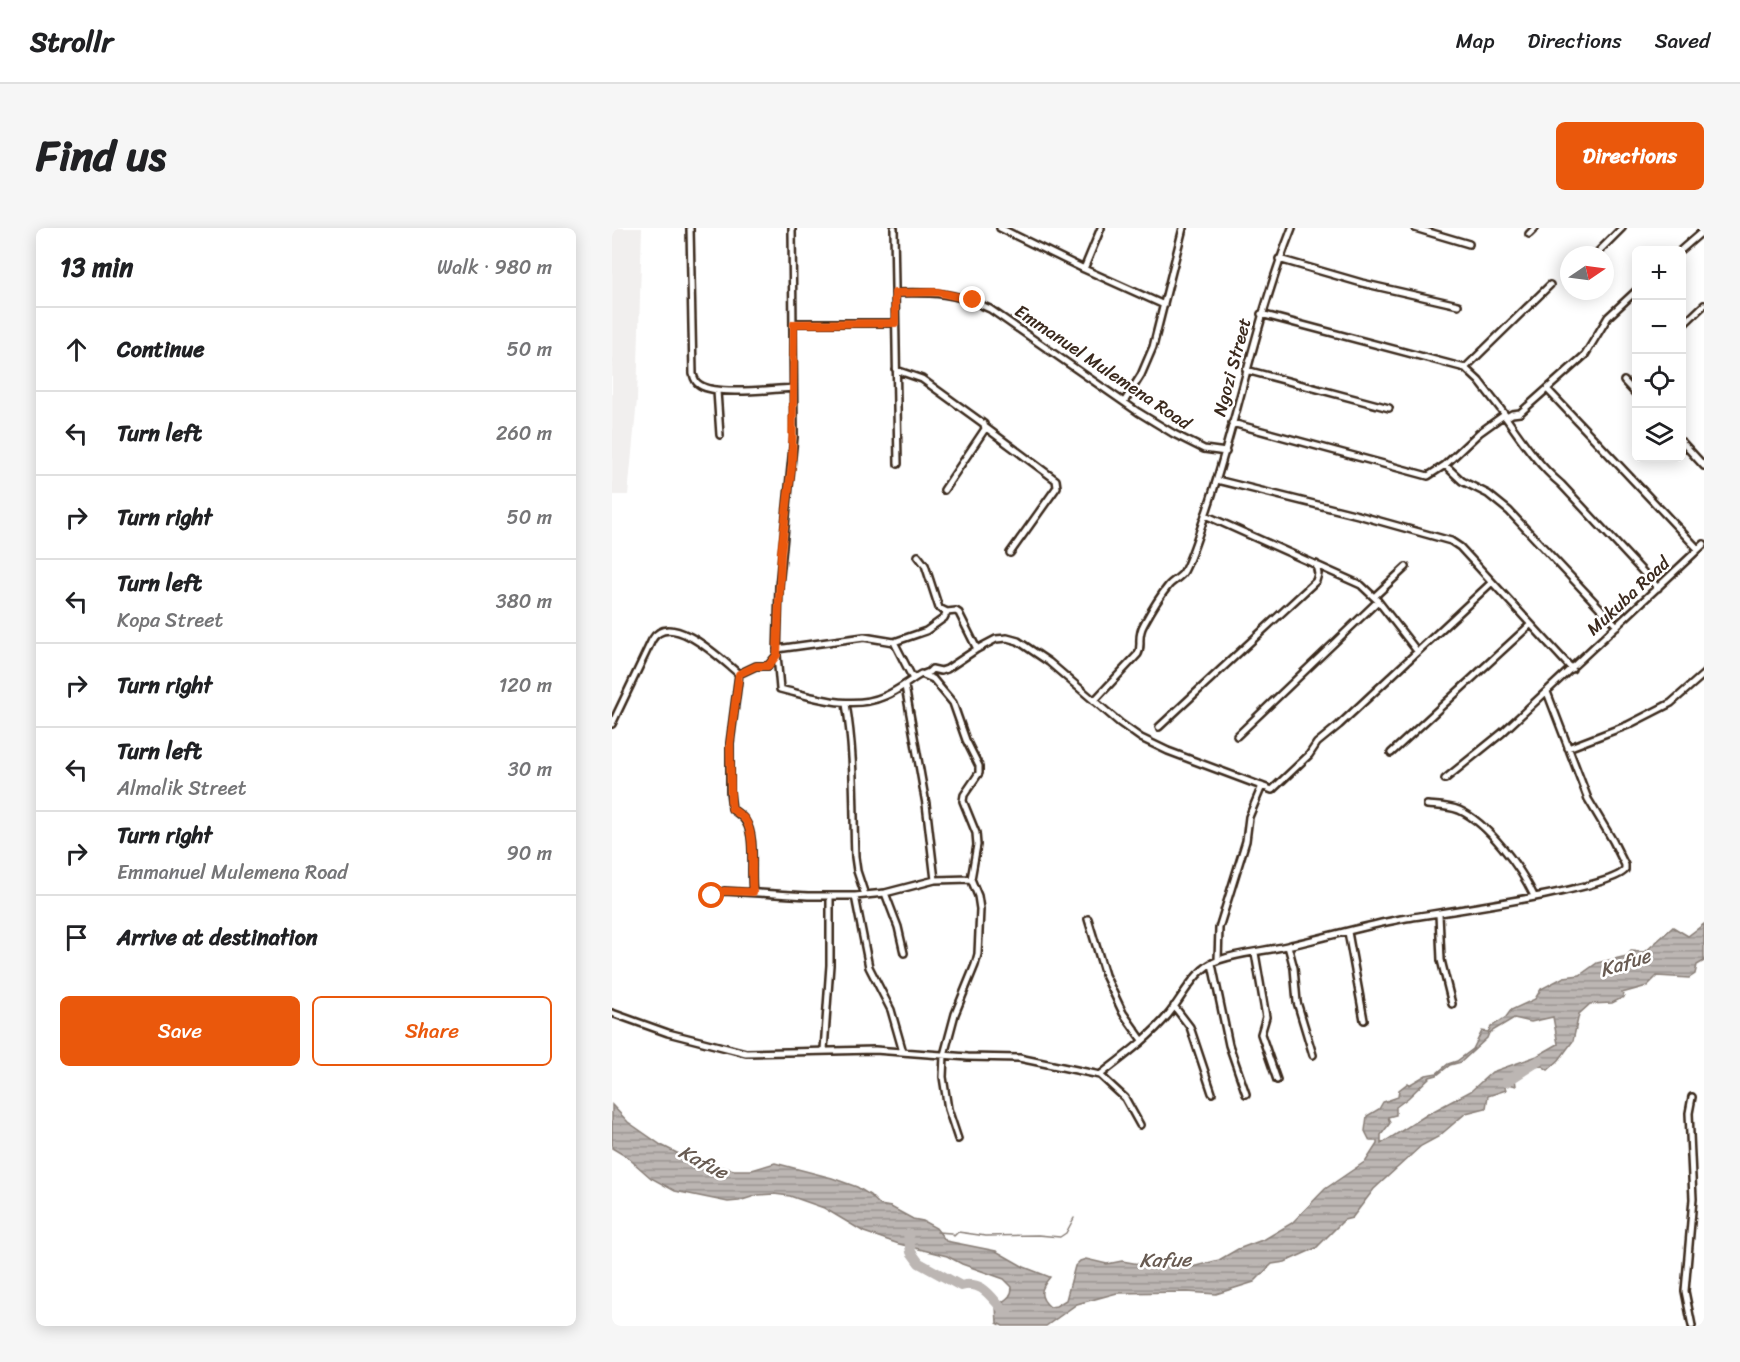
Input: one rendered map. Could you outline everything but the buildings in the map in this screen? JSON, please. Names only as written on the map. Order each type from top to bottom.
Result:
[{"type":"street","points":[[690,228],[695,381],[717,391],[793,388]]},
{"type":"street","points":[[792,228],[794,324],[792,464],[781,553],[777,652],[780,689],[846,704],[878,699],[932,669],[941,671],[947,669],[977,649],[1001,638],[1018,641],[1048,662],[1141,738],[1207,767],[1272,790],[1309,755],[1317,743],[1491,583]]},
{"type":"street","points":[[894,228],[898,464]]},
{"type":"street","points":[[1000,228],[1164,305]]},
{"type":"street","points":[[1084,269],[1101,228]]},
{"type":"street","points":[[1124,402],[1148,360],[1183,228]]},
{"type":"street","name":"Ngozi Street","points":[[1094,700],[1138,654],[1139,636],[1144,623],[1170,584],[1184,571],[1226,452],[1262,314],[1279,259],[1292,228]]},
{"type":"street","points":[[1415,228],[1469,244]]},
{"type":"street","points":[[1529,234],[1535,228]]},
{"type":"street","points":[[1604,246],[1622,228]]},
{"type":"street","points":[[1686,246],[1704,230]]},
{"type":"street","points":[[1279,259],[1362,283],[1458,306]]},
{"type":"street","points":[[1466,368],[1550,285]]},
{"type":"street","name":"Emmanuel Mulemena Road","points":[[895,293],[937,292],[973,300],[990,309],[1124,402],[1187,442],[1204,449],[1226,452]]},
{"type":"street","points":[[1232,423],[1421,476],[1428,476],[1505,416],[1520,413],[1586,355],[1608,317],[1632,295]]},
{"type":"street","points":[[1686,322],[1704,305]]},
{"type":"street","points":[[1262,314],[1466,368],[1479,381],[1548,473],[1658,588]]},
{"type":"street","points":[[794,324],[895,323]]},
{"type":"street","points":[[896,370],[922,379],[1056,480],[1058,487],[1011,553]]},
{"type":"street","points":[[1246,370],[1389,408]]},
{"type":"street","points":[[1624,381],[1632,390]]},
{"type":"street","points":[[1547,389],[1698,549]]},
{"type":"street","points":[[717,391],[720,435]]},
{"type":"street","points":[[944,490],[985,427]]},
{"type":"street","points":[[1686,446],[1704,466]]},
{"type":"street","points":[[1445,465],[1462,481],[1488,494],[1509,511],[1617,626]]},
{"type":"street","points":[[1217,480],[1451,541],[1460,547],[1572,669]]},
{"type":"street","points":[[1205,515],[1361,585],[1376,599],[1417,651]]},
{"type":"street","name":"Mukuba Road","points":[[1445,779],[1502,733],[1704,544]]},
{"type":"street","points":[[918,556],[925,566],[939,608],[947,612],[959,613],[977,649]]},
{"type":"street","points":[[1159,727],[1316,581],[1318,574],[1316,564]]},
{"type":"street","points":[[1237,736],[1406,567]]},
{"type":"street","points":[[739,674],[756,666],[768,666],[777,652],[864,637],[894,642],[926,631],[944,618],[947,612]]},
{"type":"street","points":[[1391,753],[1530,625]]},
{"type":"street","points":[[612,724],[652,640],[662,630],[681,631],[739,674]]},
{"type":"street","points":[[894,642],[913,679]]},
{"type":"street","points":[[739,674],[730,743],[730,792],[732,809],[746,820],[748,826],[753,848],[751,861],[753,892]]},
{"type":"street","points":[[921,674],[933,679],[953,703],[966,740],[979,766],[979,773],[964,795],[963,801],[976,833],[977,846],[971,879],[978,896],[980,909],[978,954],[944,1055],[944,1092],[958,1139]]},
{"type":"street","points":[[1568,748],[1643,718],[1678,699],[1704,674]]},
{"type":"street","points":[[905,686],[926,804],[935,880]]},
{"type":"street","points":[[1100,1075],[1163,1021],[1197,976],[1218,960],[1288,946],[1381,923],[1602,882],[1622,874],[1625,865],[1588,799],[1547,692]]},
{"type":"street","points":[[846,704],[852,738],[855,858],[865,895]]},
{"type":"street","points":[[1218,960],[1219,928],[1246,841],[1249,817],[1262,786]]},
{"type":"street","points":[[1426,806],[1457,809],[1490,831],[1526,880],[1534,896]]},
{"type":"street","points":[[712,896],[724,891],[855,897],[885,893],[935,880],[971,879]]},
{"type":"street","points":[[885,893],[898,927],[904,953]]},
{"type":"street","points":[[824,1050],[830,965],[830,897]]},
{"type":"street","points":[[855,897],[869,967],[891,1010],[903,1053]]},
{"type":"street","points":[[1439,914],[1441,960],[1452,1004]]},
{"type":"street","points":[[1088,919],[1105,975],[1123,1013],[1142,1040]]},
{"type":"street","points":[[1348,932],[1364,1020]]},
{"type":"street","points":[[1288,946],[1294,968],[1297,1002],[1313,1055]]},
{"type":"street","points":[[1256,953],[1266,1017],[1261,1034],[1277,1080]]},
{"type":"street","points":[[1212,964],[1229,1045],[1246,1094]]},
{"type":"street","points":[[1174,1006],[1190,1027],[1212,1094]]},
{"type":"street","points":[[612,1013],[668,1034],[738,1052],[875,1050],[1019,1058],[1100,1075],[1125,1098],[1140,1125]]},
{"type":"street","points":[[1692,1097],[1689,1113],[1693,1199],[1685,1291],[1692,1326]]},
{"type":"shaded area","points":[[612,228],[642,228],[637,400],[628,495],[612,495]]},
{"type":"water","points":[[1704,924],[1704,961],[1697,965],[1695,974],[1689,978],[1657,976],[1647,986],[1622,993],[1624,997],[1612,1003],[1590,1004],[1579,1014],[1573,1041],[1559,1060],[1548,1070],[1542,1066],[1525,1068],[1515,1078],[1516,1086],[1509,1084],[1505,1087],[1506,1090],[1488,1096],[1486,1108],[1466,1113],[1438,1137],[1421,1146],[1374,1189],[1352,1218],[1344,1220],[1316,1248],[1285,1262],[1272,1264],[1254,1282],[1216,1294],[1117,1293],[1077,1304],[1046,1326],[1003,1326],[997,1323],[996,1307],[1009,1297],[1012,1291],[1012,1287],[1004,1279],[962,1264],[947,1256],[899,1244],[864,1232],[824,1208],[790,1196],[758,1195],[728,1202],[675,1191],[651,1178],[627,1157],[612,1148],[612,1105],[628,1122],[661,1145],[698,1161],[734,1170],[752,1170],[775,1163],[832,1178],[857,1187],[880,1205],[891,1207],[936,1228],[946,1241],[996,1251],[1024,1267],[1050,1277],[1042,1289],[1042,1296],[1050,1307],[1056,1306],[1066,1300],[1075,1266],[1086,1259],[1107,1264],[1122,1261],[1145,1265],[1157,1263],[1192,1267],[1219,1260],[1238,1249],[1265,1239],[1292,1223],[1325,1189],[1366,1161],[1377,1144],[1377,1141],[1370,1141],[1365,1131],[1367,1116],[1379,1109],[1383,1102],[1398,1097],[1399,1090],[1408,1083],[1409,1085],[1426,1075],[1437,1073],[1448,1064],[1457,1061],[1473,1049],[1482,1031],[1488,1032],[1511,1010],[1535,999],[1541,989],[1564,977],[1580,975],[1597,963],[1627,956],[1631,951],[1645,952],[1673,927],[1688,936]],"holes":[[[1553,1017],[1558,1044],[1537,1056],[1492,1072],[1471,1091],[1428,1114],[1381,1144],[1381,1135],[1390,1123],[1388,1117],[1396,1115],[1396,1107],[1430,1077],[1437,1075],[1450,1065],[1461,1062],[1487,1038],[1489,1033],[1514,1018],[1531,1022]]]},
{"type":"waterway","name":"Kafue","points":[[1506,1082],[1540,1060]]},
{"type":"waterway","points":[[937,1232],[951,1233],[954,1236],[958,1232],[986,1236],[1060,1237],[1066,1233],[1074,1218]]},
{"type":"waterway","points":[[908,1234],[911,1252],[919,1263],[961,1286],[980,1287],[1003,1310],[1008,1311]]},
{"type":"route","points":[[712,896],[724,891],[753,892],[751,877],[753,848],[748,826],[746,820],[732,809],[730,743],[739,674],[756,666],[768,666],[777,655],[781,553],[794,437],[794,324],[895,323],[895,293],[937,292],[973,300]]}]
